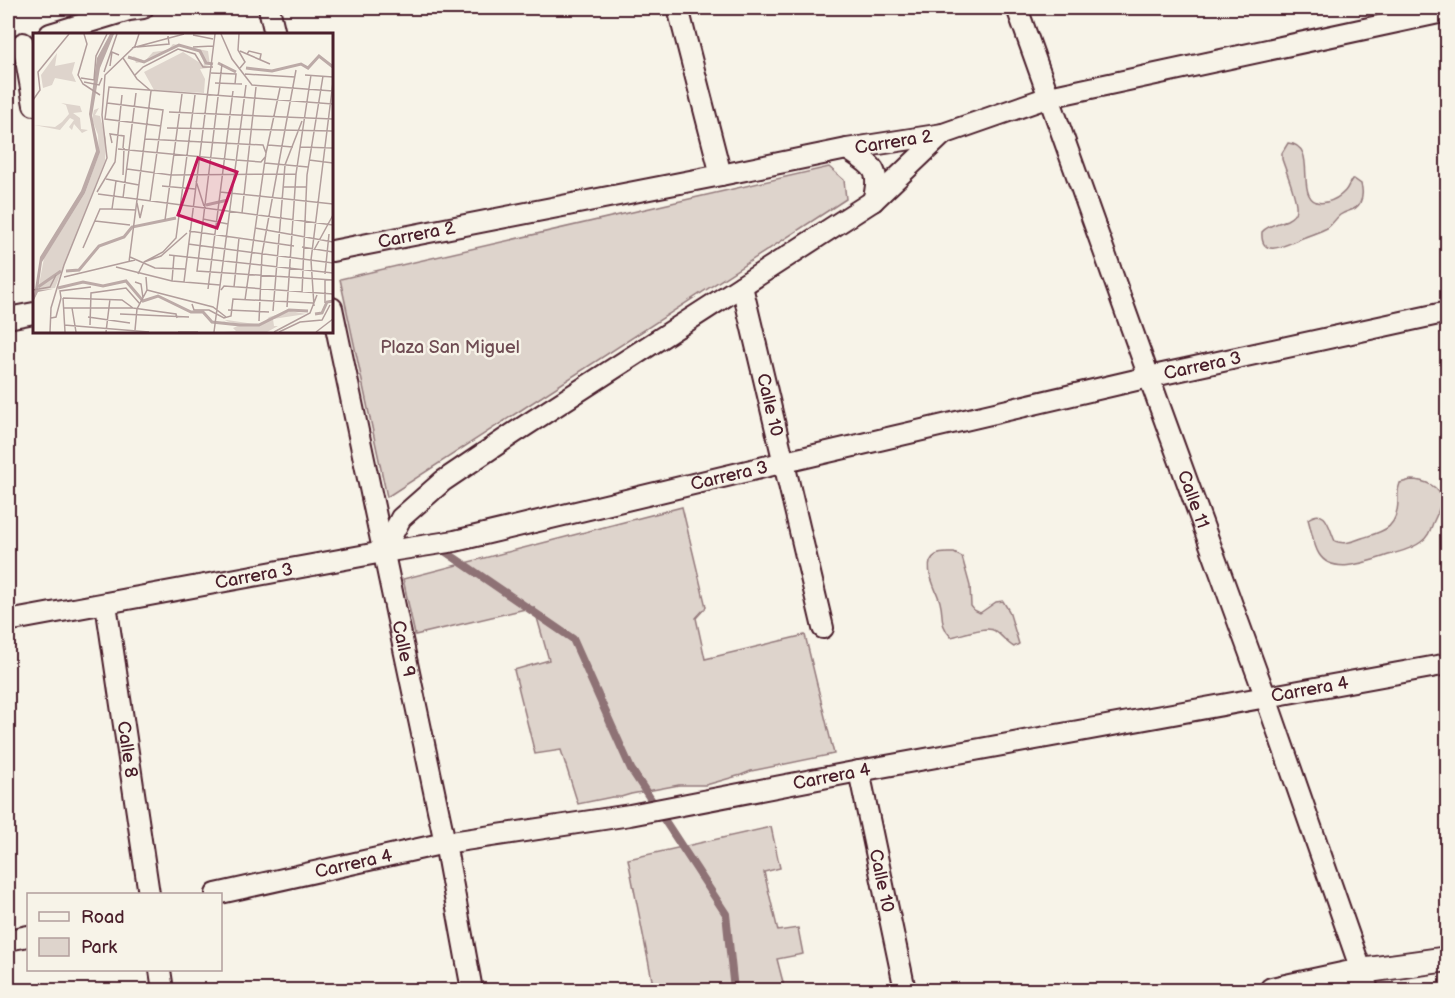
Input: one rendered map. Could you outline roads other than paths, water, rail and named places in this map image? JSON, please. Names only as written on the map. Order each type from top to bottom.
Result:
[{"type":"street","points":[[53,33],[133,8]]},
{"type":"street","points":[[269,8],[275,33]]},
{"type":"street","points":[[678,8],[721,175]]},
{"type":"street","name":"Calle 11","points":[[1017,8],[1266,698],[1364,981]]},
{"type":"street","name":"Carrera 2","points":[[333,251],[847,149],[943,134],[1049,97],[1448,11]]},
{"type":"street","points":[[22,43],[33,100]]},
{"type":"street","points":[[383,552],[401,518],[443,482],[873,201],[943,134]]},
{"type":"street","points":[[847,149],[870,164],[876,174],[877,187],[873,201]]},
{"type":"street","name":"Calle 10","points":[[742,286],[823,628]]},
{"type":"street","name":"Carrera 3","points":[[8,621],[383,552],[455,542],[1149,377],[1448,312]]},
{"type":"street","points":[[8,318],[33,313]]},
{"type":"street","name":"Calle 9","points":[[333,313],[445,843],[472,990]]},
{"type":"street","name":"Calle 8","points":[[106,604],[149,893]]},
{"type":"street","name":"Carrera 4","points":[[220,893],[445,843],[630,814],[1448,664]]},
{"type":"street","name":"Calle 10","points":[[859,771],[905,990]]},
{"type":"street","points":[[8,940],[27,936]]},
{"type":"street","points":[[1272,990],[1364,981],[1448,959]]},
{"type":"street","points":[[160,971],[163,990]]},
{"type":"waterway","points":[[446,552],[573,639],[631,769],[726,914],[734,990]]},
{"type":"park label","name":"Plaza San Miguel","points":[[450,347]]}]
